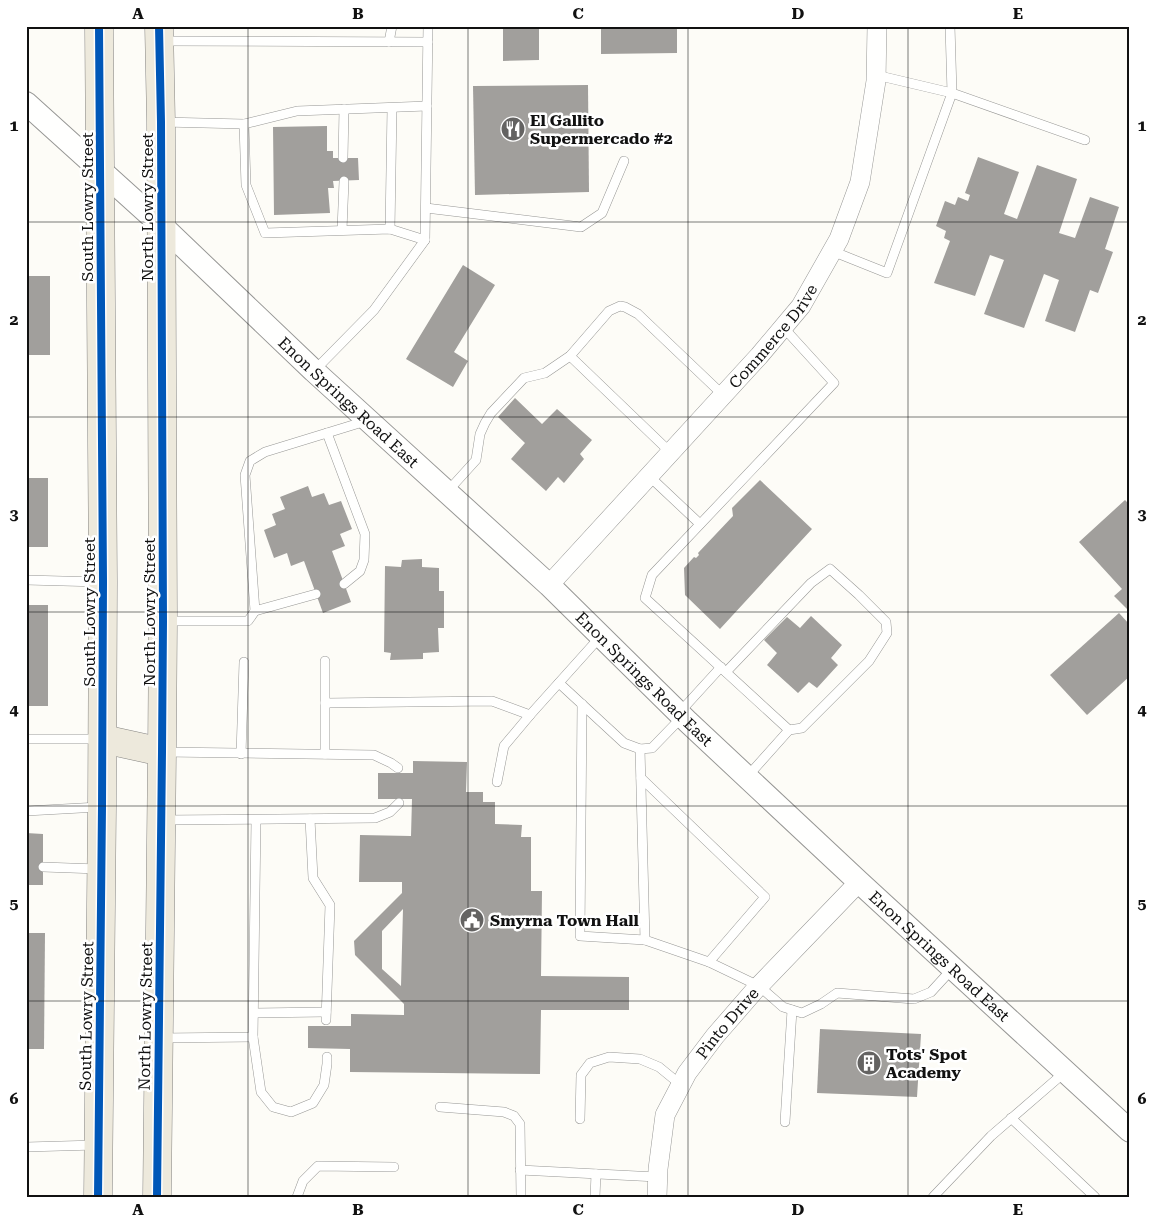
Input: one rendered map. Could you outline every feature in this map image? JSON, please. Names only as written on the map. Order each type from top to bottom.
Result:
[{"type":"main road","name":"South Lowry Street","points":[[98,1197],[103,582],[99,26]]},
{"type":"main road","name":"North Lowry Street","points":[[157,1197],[163,621],[159,34]]},
{"type":"main road","points":[[102,739],[162,752]]},
{"type":"street","name":"Commerce Drive","points":[[549,585],[802,306],[839,240],[860,182],[876,75],[877,26]]},
{"type":"street","name":"Enon Springs Road East","points":[[26,103],[160,224],[314,371],[549,585],[681,715],[859,882],[1130,1131]]},
{"type":"street","name":"Pinto Drive","points":[[657,1197],[658,1169],[665,1116],[687,1073],[715,1036],[759,986],[859,882]]},
{"type":"lane","points":[[389,42],[392,26]]},
{"type":"lane","points":[[314,371],[374,310],[425,240],[428,26]]},
{"type":"lane","points":[[832,251],[887,273],[952,92],[950,26]]},
{"type":"lane","points":[[159,34],[428,42]]},
{"type":"lane","points":[[876,75],[952,92],[1085,140]]},
{"type":"lane","points":[[161,122],[244,124],[297,111],[427,106]]},
{"type":"lane","points":[[390,228],[392,108]]},
{"type":"lane","points":[[343,158],[344,110]]},
{"type":"lane","points":[[244,124],[246,185],[265,233],[390,228],[425,240]]},
{"type":"lane","points":[[426,208],[581,227],[602,213],[624,161]]},
{"type":"lane","points":[[342,230],[344,181]]},
{"type":"lane","points":[[447,492],[476,460],[480,434],[484,423],[491,413],[524,378],[545,373],[570,356],[609,311],[620,306],[626,306],[638,314],[723,395]]},
{"type":"lane","points":[[783,327],[834,382],[652,575],[646,598],[789,730]]},
{"type":"lane","points":[[570,356],[670,452]]},
{"type":"lane","points":[[163,621],[248,621],[255,611],[245,476],[250,461],[265,452],[368,420]]},
{"type":"lane","points":[[327,433],[365,534],[364,560],[360,571],[344,584]]},
{"type":"lane","points":[[649,476],[700,524]]},
{"type":"lane","points":[[559,683],[624,743],[640,749],[652,748],[723,670],[811,583],[830,569],[886,622],[887,633],[868,661],[802,728],[789,730],[747,777]]},
{"type":"lane","points":[[26,580],[103,582]]},
{"type":"lane","points":[[255,611],[316,594]]},
{"type":"lane","points":[[497,782],[504,746],[601,636]]},
{"type":"lane","points":[[325,660],[325,754]]},
{"type":"lane","points":[[241,754],[244,662]]},
{"type":"lane","points":[[325,703],[492,701],[530,715]]},
{"type":"lane","points":[[582,704],[580,936],[645,940],[709,962],[759,986],[783,1007],[802,1013],[821,1004],[837,993],[914,999],[931,992],[953,968]]},
{"type":"lane","points":[[26,739],[102,739]]},
{"type":"lane","points":[[640,749],[645,940]]},
{"type":"lane","points":[[162,752],[374,755],[391,762],[398,768]]},
{"type":"lane","points":[[641,778],[765,897],[709,962]]},
{"type":"lane","points":[[161,820],[375,818],[390,812],[399,803]]},
{"type":"lane","points":[[26,811],[102,807]]},
{"type":"lane","points":[[254,1013],[326,1016],[330,905],[313,878],[310,819]]},
{"type":"lane","points":[[256,820],[254,1037],[261,1092],[273,1107],[291,1112],[314,1103],[324,1085],[327,1057]]},
{"type":"lane","points":[[43,867],[101,869]]},
{"type":"lane","points":[[785,1122],[792,1010]]},
{"type":"lane","points":[[159,1038],[254,1037]]},
{"type":"lane","points":[[580,1119],[582,1075],[590,1063],[609,1056],[640,1059],[659,1067],[681,1085]]},
{"type":"lane","points":[[934,1197],[991,1136],[1065,1071]]},
{"type":"lane","points":[[440,1107],[504,1112],[514,1116],[520,1124],[521,1197]]},
{"type":"lane","points":[[1011,1118],[1095,1197]]},
{"type":"lane","points":[[26,1147],[98,1145]]},
{"type":"lane","points":[[297,1197],[304,1181],[318,1166],[394,1167]]},
{"type":"lane","points":[[520,1170],[658,1177]]},
{"type":"lane","points":[[595,1197],[596,1174]]},
{"type":"building","points":[[503,26],[539,26],[539,60],[503,61]]},
{"type":"building","points":[[601,26],[677,26],[677,53],[601,54]]},
{"type":"building","points":[[588,85],[589,192],[475,195],[473,86]]},
{"type":"building","points":[[327,126],[327,151],[333,151],[333,158],[358,158],[359,180],[333,181],[334,188],[328,188],[330,213],[274,215],[273,127]]},
{"type":"building","points":[[978,157],[1019,172],[1004,214],[1017,219],[1037,165],[1077,179],[1059,233],[1075,238],[1090,197],[1119,207],[1105,249],[1113,252],[1098,293],[1090,290],[1075,332],[1045,321],[1059,280],[1044,274],[1024,328],[984,314],[1004,260],[990,255],[975,296],[934,283],[950,241],[944,238],[946,231],[936,226],[945,201],[955,205],[958,197],[968,201],[970,195],[965,193]]},
{"type":"building","points":[[463,265],[495,285],[454,352],[468,361],[453,387],[406,359]]},
{"type":"building","points":[[26,276],[50,276],[50,355],[26,355]]},
{"type":"building","points":[[515,398],[542,424],[557,409],[592,440],[580,454],[584,459],[564,483],[558,477],[546,491],[511,459],[525,443],[498,417]]},
{"type":"building","points":[[26,478],[48,478],[48,547],[26,547]]},
{"type":"building","points":[[760,480],[812,529],[720,629],[685,595],[684,568],[694,557],[696,558],[699,555],[698,553],[733,516],[732,508]]},
{"type":"building","points":[[308,486],[312,497],[324,493],[329,505],[341,501],[352,529],[340,534],[345,546],[332,551],[351,602],[323,613],[304,561],[291,566],[287,553],[274,558],[264,530],[276,525],[272,514],[285,509],[280,497]]},
{"type":"building","points":[[1125,500],[1130,505],[1130,612],[1114,596],[1122,589],[1079,542]]},
{"type":"building","points":[[422,559],[422,567],[439,568],[439,591],[444,591],[444,628],[438,628],[439,652],[423,653],[423,659],[390,660],[391,653],[384,652],[385,566],[401,567],[402,560]]},
{"type":"building","points":[[26,605],[48,605],[48,706],[26,706]]},
{"type":"building","points":[[1119,613],[1130,625],[1130,676],[1087,715],[1050,675]]},
{"type":"building","points":[[811,616],[842,645],[831,658],[838,665],[817,688],[809,682],[798,693],[767,665],[777,653],[764,640],[787,617],[800,628]]},
{"type":"building","name":"Smyrna Town Hall","points":[[413,761],[467,762],[466,792],[483,792],[483,802],[495,802],[495,824],[522,825],[521,837],[531,837],[531,891],[542,891],[541,976],[629,977],[629,1010],[541,1010],[540,1074],[350,1072],[350,1049],[308,1048],[308,1026],[351,1026],[351,1014],[404,1015],[404,1004],[355,955],[354,941],[402,893],[402,882],[359,882],[360,835],[411,836],[412,799],[378,799],[378,773],[413,773]],"holes":[[[403,909],[401,986],[382,969],[382,931]]]},
{"type":"building","points":[[26,833],[43,834],[43,885],[26,885]]},
{"type":"building","points":[[26,933],[45,933],[44,1049],[26,1049]]},
{"type":"building","name":"Tots' Spot Academy","points":[[820,1029],[921,1034],[917,1097],[817,1093]]},
{"type":"cycle path","points":[[98,1197],[103,582],[99,26]]},
{"type":"cycle path","points":[[157,1197],[163,621],[159,26]]},
{"type":"place","name":"El Gallito Supermercado #2","points":[[513,129]]},
{"type":"place","name":"Smyrna Town Hall","points":[[472,920]]},
{"type":"place","name":"Tots' Spot Academy","points":[[869,1063]]}]
